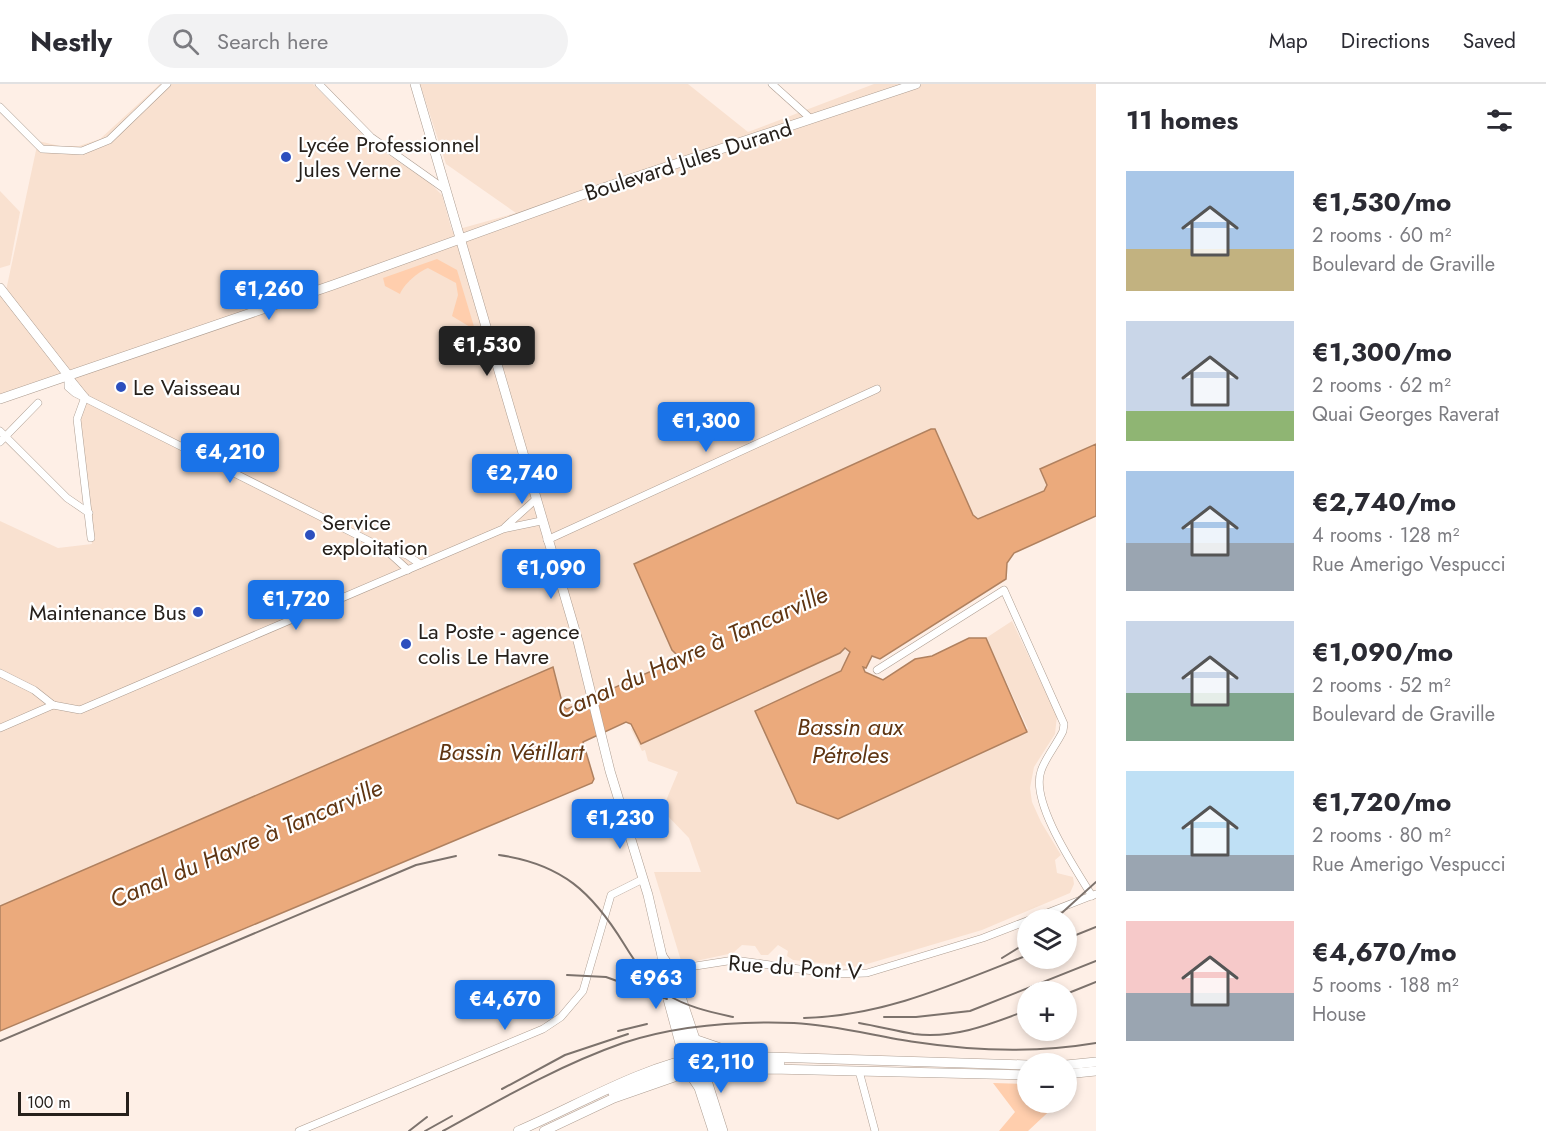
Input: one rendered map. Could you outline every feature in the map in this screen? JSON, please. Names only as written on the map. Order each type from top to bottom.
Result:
[{"type":"main road","points":[[415,84],[643,879],[662,956],[662,971],[694,1065],[705,1087],[718,1131]]},
{"type":"main road","name":"Boulevard Jules Durand","points":[[0,399],[579,196],[811,119],[899,87],[916,84]]},
{"type":"main road","points":[[0,288],[68,375]]},
{"type":"main road","points":[[662,956],[672,970],[694,1039],[694,1065]]},
{"type":"main road","points":[[694,1039],[740,1054],[1017,1065]]},
{"type":"main road","points":[[518,1131],[620,1081],[740,1054]]},
{"type":"main road","points":[[544,1131],[614,1098],[694,1065],[778,1063],[806,1058]]},
{"type":"main road","points":[[1077,1064],[1096,1062]]},
{"type":"main road","points":[[694,1065],[1017,1075]]},
{"type":"main road","points":[[1077,1073],[1096,1071]]},
{"type":"street","points":[[0,107],[42,148],[82,151],[109,140],[167,84]]},
{"type":"street","points":[[320,84],[371,137],[446,190]]},
{"type":"street","points":[[772,84],[811,119]]},
{"type":"street","points":[[68,375],[85,397],[385,549],[407,555],[420,564]]},
{"type":"street","points":[[547,540],[877,388]]},
{"type":"street","points":[[85,397],[77,419],[91,538]]},
{"type":"street","points":[[38,403],[2,436],[67,498],[88,513]]},
{"type":"street","points":[[503,529],[535,500]]},
{"type":"street","points":[[0,673],[34,690],[52,705],[80,710],[503,529],[542,521]]},
{"type":"street","points":[[385,549],[408,570]]},
{"type":"street","points":[[877,670],[1005,590],[1064,724],[1063,731],[1041,771],[1037,791],[1043,811],[1094,895]]},
{"type":"street","points":[[0,728],[52,705]]},
{"type":"street","points":[[299,1131],[543,1029],[561,1017],[583,991],[610,895],[643,879]]},
{"type":"street","name":"Rue du Pont V","points":[[662,971],[734,960],[843,975],[867,974],[983,938],[1094,895]]},
{"type":"street","points":[[694,1065],[698,1088],[712,1131]]},
{"type":"street","points":[[694,1065],[724,1131]]},
{"type":"street","points":[[859,1071],[875,1131]]},
{"type":"shaded area","points":[[160,84],[313,84],[371,143],[429,182],[442,195],[452,231],[516,213],[446,164],[420,84],[688,84],[748,132],[874,84],[1096,84],[1096,444],[1040,469],[1047,485],[1044,491],[980,519],[973,515],[935,429],[931,429],[634,564],[677,655],[674,661],[567,709],[563,706],[553,667],[0,906],[0,521],[58,548],[92,544],[77,419],[84,397],[68,376],[0,399],[0,296],[4,300],[38,141],[60,146],[79,146],[100,139]]},
{"type":"shaded area","points":[[0,191],[20,212],[10,265],[0,268]]},
{"type":"shaded area","points":[[437,259],[457,270],[475,330],[452,316],[458,295],[456,283],[428,268],[412,279],[400,294],[385,286],[383,278]]},
{"type":"shaded area","points":[[1012,621],[1057,716],[1055,734],[1034,767],[1030,788],[1032,802],[1041,822],[1061,855],[1055,860],[1057,873],[1073,877],[1074,884],[1070,893],[1032,909],[1017,909],[1017,915],[982,930],[857,967],[793,960],[787,956],[788,951],[778,945],[768,955],[761,955],[755,946],[742,945],[733,953],[682,964],[654,872],[701,872],[689,838],[662,810],[678,772],[648,761],[645,750],[642,751],[631,729],[633,727],[641,744],[840,653],[845,648],[850,652],[841,671],[756,711],[1028,729],[986,638]]},
{"type":"shaded area","points":[[993,1083],[1017,1084],[1017,1113],[1047,1113],[1028,1131],[999,1131],[1015,1112]]},
{"type":"water","points":[[935,429],[973,515],[978,519],[1044,491],[1047,485],[1040,469],[1096,444],[1096,516],[1014,553],[1007,563],[1006,579],[880,659],[872,656],[866,668],[863,667],[865,672],[883,680],[915,659],[932,656],[969,638],[986,638],[1027,732],[838,819],[797,803],[755,711],[841,671],[850,652],[845,648],[840,653],[641,744],[631,724],[626,722],[583,742],[594,779],[592,783],[0,1031],[0,906],[553,667],[563,706],[567,709],[674,661],[677,655],[672,650],[634,564]]},
{"type":"railway","points":[[499,855],[541,865],[573,883],[600,909],[643,972],[668,995],[691,1006],[733,1017]]},
{"type":"railway","points":[[0,1041],[416,865],[456,856]]},
{"type":"railway","points":[[1066,909],[1096,882]]},
{"type":"railway","points":[[1077,935],[1096,927]]},
{"type":"railway","points":[[1002,958],[1017,949]]},
{"type":"railway","points":[[804,1018],[834,1016],[891,1005],[946,987],[1017,959]]},
{"type":"railway","points":[[884,1017],[916,1017],[970,1011],[1096,961]]},
{"type":"railway","points":[[567,975],[606,977],[667,999]]},
{"type":"railway","points":[[1077,990],[1096,982]]},
{"type":"railway","points":[[859,1023],[929,1035],[972,1029],[1017,1014]]},
{"type":"railway","points":[[443,1131],[531,1083],[600,1052],[643,1037],[707,1026],[751,1023],[809,1024],[915,1042],[983,1049],[1051,1048],[1096,1043]]},
{"type":"railway","points":[[618,1031],[647,1024]]},
{"type":"railway","points":[[502,1089],[565,1055],[628,1034]]},
{"type":"railway","points":[[425,1131],[452,1116]]},
{"type":"railway","points":[[409,1131],[427,1117]]},
{"type":"place","name":"Lycée Professionnel Jules Verne","points":[[286,157]]},
{"type":"place","name":"Le Vaisseau","points":[[121,387]]},
{"type":"place","name":"Service exploitation","points":[[310,535]]},
{"type":"place","name":"Maintenance Bus","points":[[198,612]]},
{"type":"place","name":"La Poste - agence colis Le Havre","points":[[406,644]]},
{"type":"water label","name":"Canal du Havre à Tancarville","points":[[692,652]]},
{"type":"water label","name":"Bassin aux Pétroles","points":[[850,740]]},
{"type":"water label","name":"Bassin Vétillart","points":[[511,751]]},
{"type":"water label","name":"Canal du Havre à Tancarville","points":[[246,843]]}]
